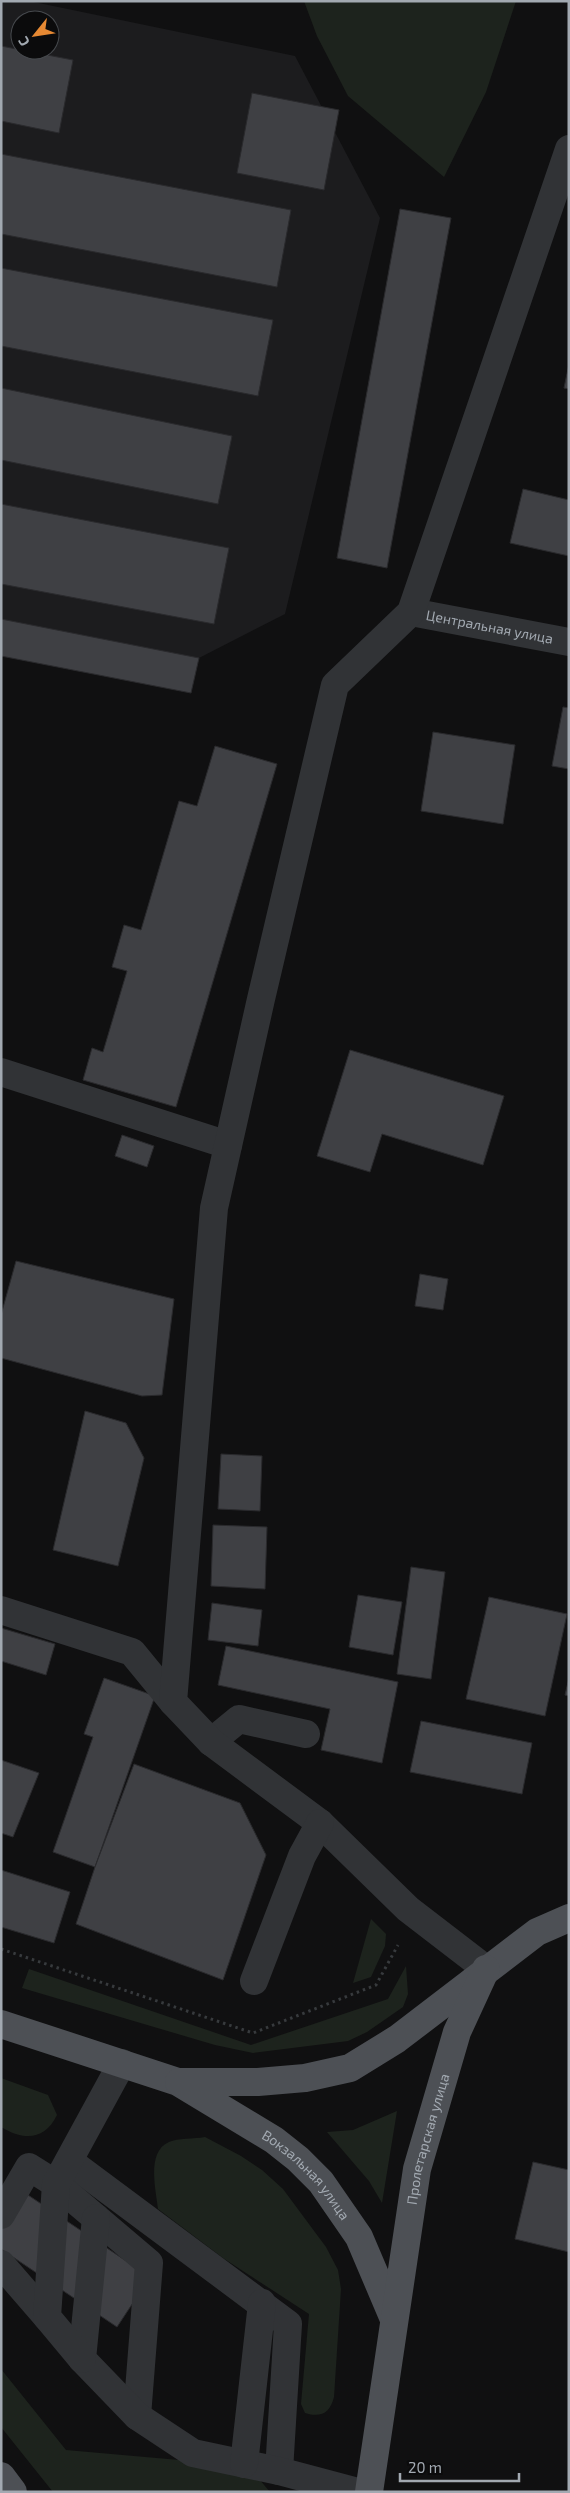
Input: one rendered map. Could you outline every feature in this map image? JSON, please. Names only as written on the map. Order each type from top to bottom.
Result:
[{"type":"main road","name":"Пролетарская улица","points":[[178,2082],[258,2082],[305,2078],[350,2068],[397,2039],[486,1969],[537,1932],[569,1918]]},
{"type":"main road","name":"Пролетарская улица","points":[[393,2318],[417,2169],[457,2032],[486,1969]]},
{"type":"main road","name":"Вокзальная улица","points":[[1,2024],[178,2082],[274,2140],[298,2159],[321,2182],[359,2237],[393,2318]]},
{"type":"main road","points":[[369,2492],[393,2318]]},
{"type":"main road","points":[[1,2476],[13,2492]]},
{"type":"street","points":[[173,1702],[214,1208],[335,684],[411,612],[569,149]]},
{"type":"street","name":"Центральная улица","points":[[411,612],[569,642]]},
{"type":"street","points":[[1,1072],[228,1145]]},
{"type":"street","points":[[1,1610],[132,1652],[173,1702],[211,1742],[320,1823],[408,1909],[486,1969]]},
{"type":"street","points":[[211,1742],[239,1719],[306,1734]]},
{"type":"street","points":[[254,1981],[302,1856],[320,1823]]},
{"type":"street","points":[[47,2317],[56,2184],[122,2063]]},
{"type":"street","points":[[69,2160],[288,2324],[279,2471]]},
{"type":"street","points":[[1,2215],[29,2167],[56,2184],[148,2262],[137,2416]]},
{"type":"street","points":[[82,2359],[96,2218]]},
{"type":"street","points":[[1,2264],[82,2359],[137,2416],[193,2453],[279,2471],[358,2492]]},
{"type":"street","points":[[244,2464],[262,2303]]},
{"type":"shaded area","points":[[1,1],[29,1],[295,56],[380,218],[285,614],[199,658],[191,693],[1,656]]},
{"type":"shaded area","points":[[304,1],[516,1],[486,92],[444,177],[348,96],[317,36]]},
{"type":"shaded area","points":[[371,1919],[386,1934],[385,1946],[371,1977],[353,1983]]},
{"type":"shaded area","points":[[406,1966],[408,1994],[403,2007],[367,2032],[348,2041],[253,2053],[215,2045],[22,1988],[29,1969],[251,2045],[388,1999]]},
{"type":"shaded area","points":[[1,2078],[48,2095],[57,2115],[46,2129],[33,2136],[26,2136],[18,2135],[1,2127]]},
{"type":"shaded area","points":[[397,2111],[382,2203],[369,2181],[327,2132],[353,2130]]},
{"type":"shaded area","points":[[205,2137],[241,2156],[262,2170],[283,2189],[326,2247],[338,2270],[341,2289],[334,2397],[330,2407],[324,2413],[316,2415],[305,2413],[301,2404],[309,2314],[223,2258],[158,2209],[154,2172],[157,2154],[169,2142]]},
{"type":"shaded area","points":[[1,2369],[66,2450],[213,2463],[259,2479],[270,2492],[53,2492],[1,2427]]},
{"type":"building","points":[[1,46],[10,48],[10,60],[60,60],[60,57],[73,60],[59,133],[1,121]]},
{"type":"building","points":[[252,93],[339,110],[324,190],[237,173]]},
{"type":"building","points":[[1,154],[291,210],[277,287],[1,234]]},
{"type":"building","points":[[400,209],[451,218],[387,568],[337,558]]},
{"type":"building","points":[[1,268],[273,320],[258,396],[1,346]]},
{"type":"building","points":[[569,364],[569,389],[564,388]]},
{"type":"building","points":[[1,388],[232,436],[218,504],[1,460]]},
{"type":"building","points":[[523,489],[569,500],[569,556],[510,543]]},
{"type":"building","points":[[1,504],[229,548],[214,624],[1,584]]},
{"type":"building","points":[[1,619],[199,658],[191,693],[1,656]]},
{"type":"building","points":[[563,707],[569,708],[569,769],[552,766]]},
{"type":"building","points":[[433,732],[515,745],[503,824],[421,811]]},
{"type":"building","points":[[215,746],[277,764],[176,1107],[83,1080],[92,1048],[103,1052],[127,971],[112,967],[124,925],[141,930],[179,801],[197,806]]},
{"type":"building","points":[[350,1050],[504,1096],[483,1165],[382,1134],[370,1172],[317,1156]]},
{"type":"building","points":[[122,1135],[154,1146],[147,1167],[115,1156]]},
{"type":"building","points":[[16,1261],[174,1299],[162,1395],[142,1396],[1,1358],[1,1315]]},
{"type":"building","points":[[420,1274],[448,1279],[443,1310],[415,1306]]},
{"type":"building","points":[[85,1411],[126,1423],[144,1458],[118,1566],[53,1550]]},
{"type":"building","points":[[221,1454],[262,1456],[260,1511],[218,1509]]},
{"type":"building","points":[[213,1525],[267,1527],[265,1589],[211,1586]]},
{"type":"building","points":[[411,1567],[445,1572],[431,1679],[397,1674]]},
{"type":"building","points":[[358,1595],[402,1602],[393,1655],[349,1647]]},
{"type":"building","points":[[489,1597],[567,1614],[545,1716],[466,1699]]},
{"type":"building","points":[[212,1603],[262,1610],[258,1646],[208,1640]]},
{"type":"building","points":[[1,1628],[55,1644],[46,1675],[1,1661]]},
{"type":"building","points":[[226,1646],[398,1682],[382,1763],[321,1750],[330,1709],[218,1685]]},
{"type":"building","points":[[104,1678],[155,1696],[95,1867],[53,1852],[93,1737],[84,1734]]},
{"type":"building","points":[[569,1678],[569,1696],[565,1695]]},
{"type":"building","points":[[421,1721],[532,1743],[522,1794],[410,1772]]},
{"type":"building","points":[[1,1760],[39,1773],[13,1837],[1,1833]]},
{"type":"building","points":[[134,1764],[240,1803],[266,1855],[223,1980],[76,1924],[95,1867]]},
{"type":"building","points":[[1,1870],[70,1892],[54,1943],[1,1927]]},
{"type":"building","points":[[533,2162],[569,2170],[569,2252],[515,2239]]},
{"type":"building","points":[[25,2193],[150,2277],[117,2327],[1,2249],[1,2228]]}]
